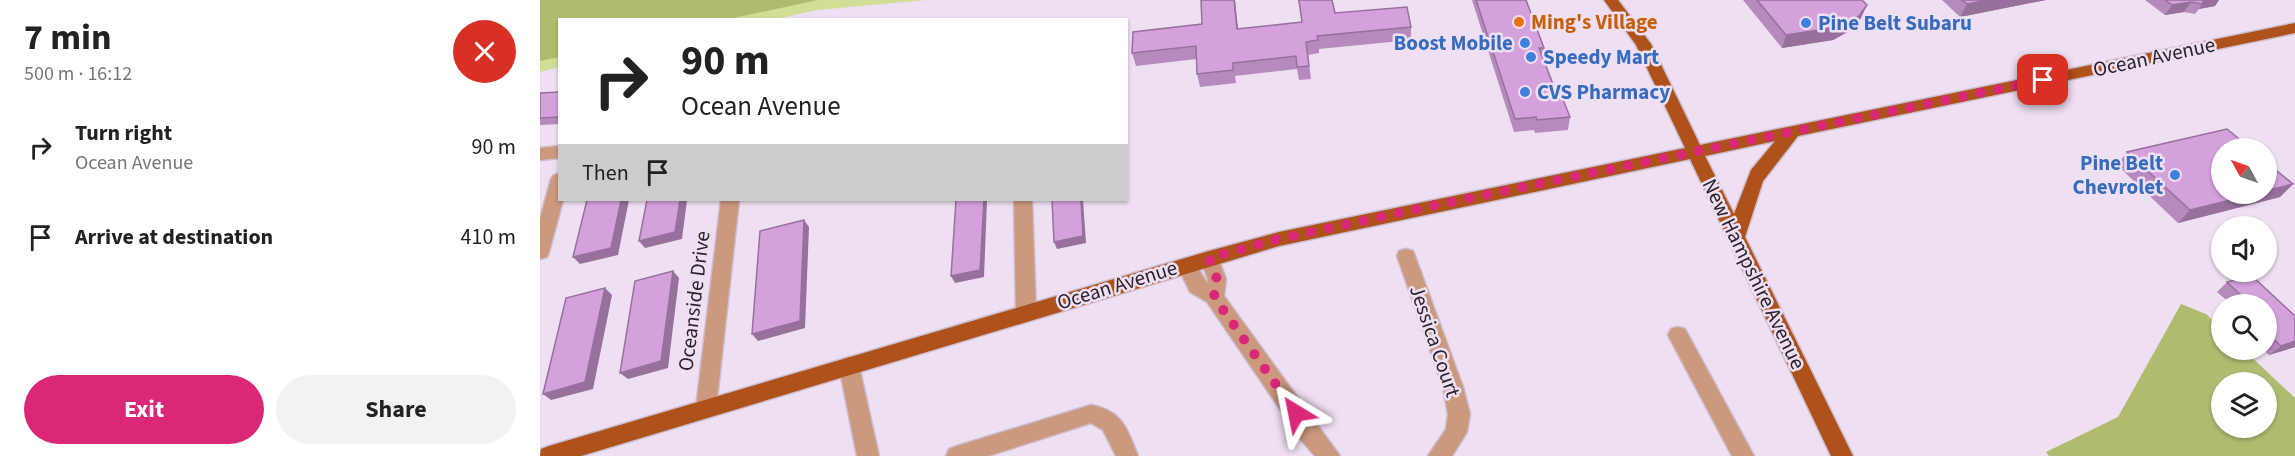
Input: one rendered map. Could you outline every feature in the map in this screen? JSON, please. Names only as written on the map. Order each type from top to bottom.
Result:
[{"type":"main road","name":"New Hampshire Avenue","points":[[1611,0],[1643,44],[1842,456]]},
{"type":"main road","name":"Ocean Avenue","points":[[549,456],[1026,312],[1279,239],[2295,28]]},
{"type":"main road","points":[[1736,237],[1754,181],[1760,170],[1794,131]]},
{"type":"street","points":[[540,154],[558,153]]},
{"type":"street","points":[[540,252],[558,186]]},
{"type":"street","name":"Oceanside Drive","points":[[706,408],[730,201]]},
{"type":"street","points":[[1023,201],[1026,312]]},
{"type":"street","name":"Jessica Court","points":[[1406,256],[1453,387],[1459,414],[1456,432],[1439,456]]},
{"type":"street","points":[[1209,258],[1217,279],[1214,297]]},
{"type":"street","points":[[1186,265],[1197,287],[1214,297],[1329,456]]},
{"type":"street","points":[[1678,335],[1743,456]]},
{"type":"street","points":[[849,366],[868,456]]},
{"type":"street","points":[[957,456],[1091,414],[1101,415],[1115,426],[1127,456]]},
{"type":"green space","points":[[540,0],[926,0],[817,10],[782,18],[558,18],[558,67],[540,72]]},
{"type":"green space","points":[[540,0],[818,0],[734,18],[558,18],[558,57],[540,61]]},
{"type":"green space","points":[[2181,304],[2206,314],[2211,319],[2211,360],[2255,360],[2267,372],[2211,372],[2211,438],[2277,438],[2277,381],[2295,398],[2295,456],[2049,456],[2046,452],[2118,417]]},
{"type":"building","points":[[1201,0],[1234,0],[1237,29],[1302,22],[1299,0],[1332,0],[1335,13],[1407,7],[1411,27],[1317,36],[1318,40],[1306,42],[1309,66],[1297,67],[1296,56],[1233,63],[1233,70],[1197,74],[1196,46],[1132,53],[1133,32],[1202,24]]},
{"type":"building","points":[[1476,0],[1526,0],[1544,48],[1539,48],[1558,97],[1562,97],[1570,117],[1515,119]]},
{"type":"building","name":"Pine Belt Subaru","points":[[1757,0],[1862,0],[1867,5],[1859,16],[1838,27],[1786,35]]},
{"type":"building","points":[[1962,0],[1989,0],[1967,4]]},
{"type":"building","points":[[2165,0],[2204,0],[2202,4],[2191,2],[2172,5]]},
{"type":"building","points":[[558,92],[558,117],[540,118],[540,93]]},
{"type":"building","points":[[2227,129],[2238,138],[2211,138],[2211,204],[2214,204],[2190,210],[2127,152]]},
{"type":"building","points":[[2277,171],[2293,184],[2277,188]]},
{"type":"building","points":[[587,201],[621,201],[611,248],[573,257]]},
{"type":"building","points":[[647,201],[680,201],[675,232],[639,241]]},
{"type":"building","points":[[956,201],[984,201],[980,270],[951,276]]},
{"type":"building","points":[[1052,201],[1081,201],[1083,236],[1054,242]]},
{"type":"building","points":[[804,220],[800,321],[752,334],[760,231]]},
{"type":"building","points":[[673,271],[661,361],[620,373],[635,281]]},
{"type":"building","points":[[2227,282],[2259,282],[2271,294],[2240,294]]},
{"type":"building","points":[[605,288],[585,382],[543,394],[566,298]]},
{"type":"building","points":[[2277,299],[2295,316],[2295,341],[2281,346],[2277,342]]},
{"type":"place","name":"Ming's Village","points":[[1519,22]]},
{"type":"place","name":"Pine Belt Subaru","points":[[1806,23]]},
{"type":"place","name":"Boost Mobile","points":[[1525,43]]},
{"type":"place","name":"Speedy Mart","points":[[1531,57]]},
{"type":"place","name":"CVS Pharmacy","points":[[1525,92]]},
{"type":"place","name":"Pine Belt Chevrolet","points":[[2175,175]]},
{"type":"route","points":[[1296,413],[1214,297],[1217,279],[1209,258],[1279,239],[1427,207],[2043,80]]}]
